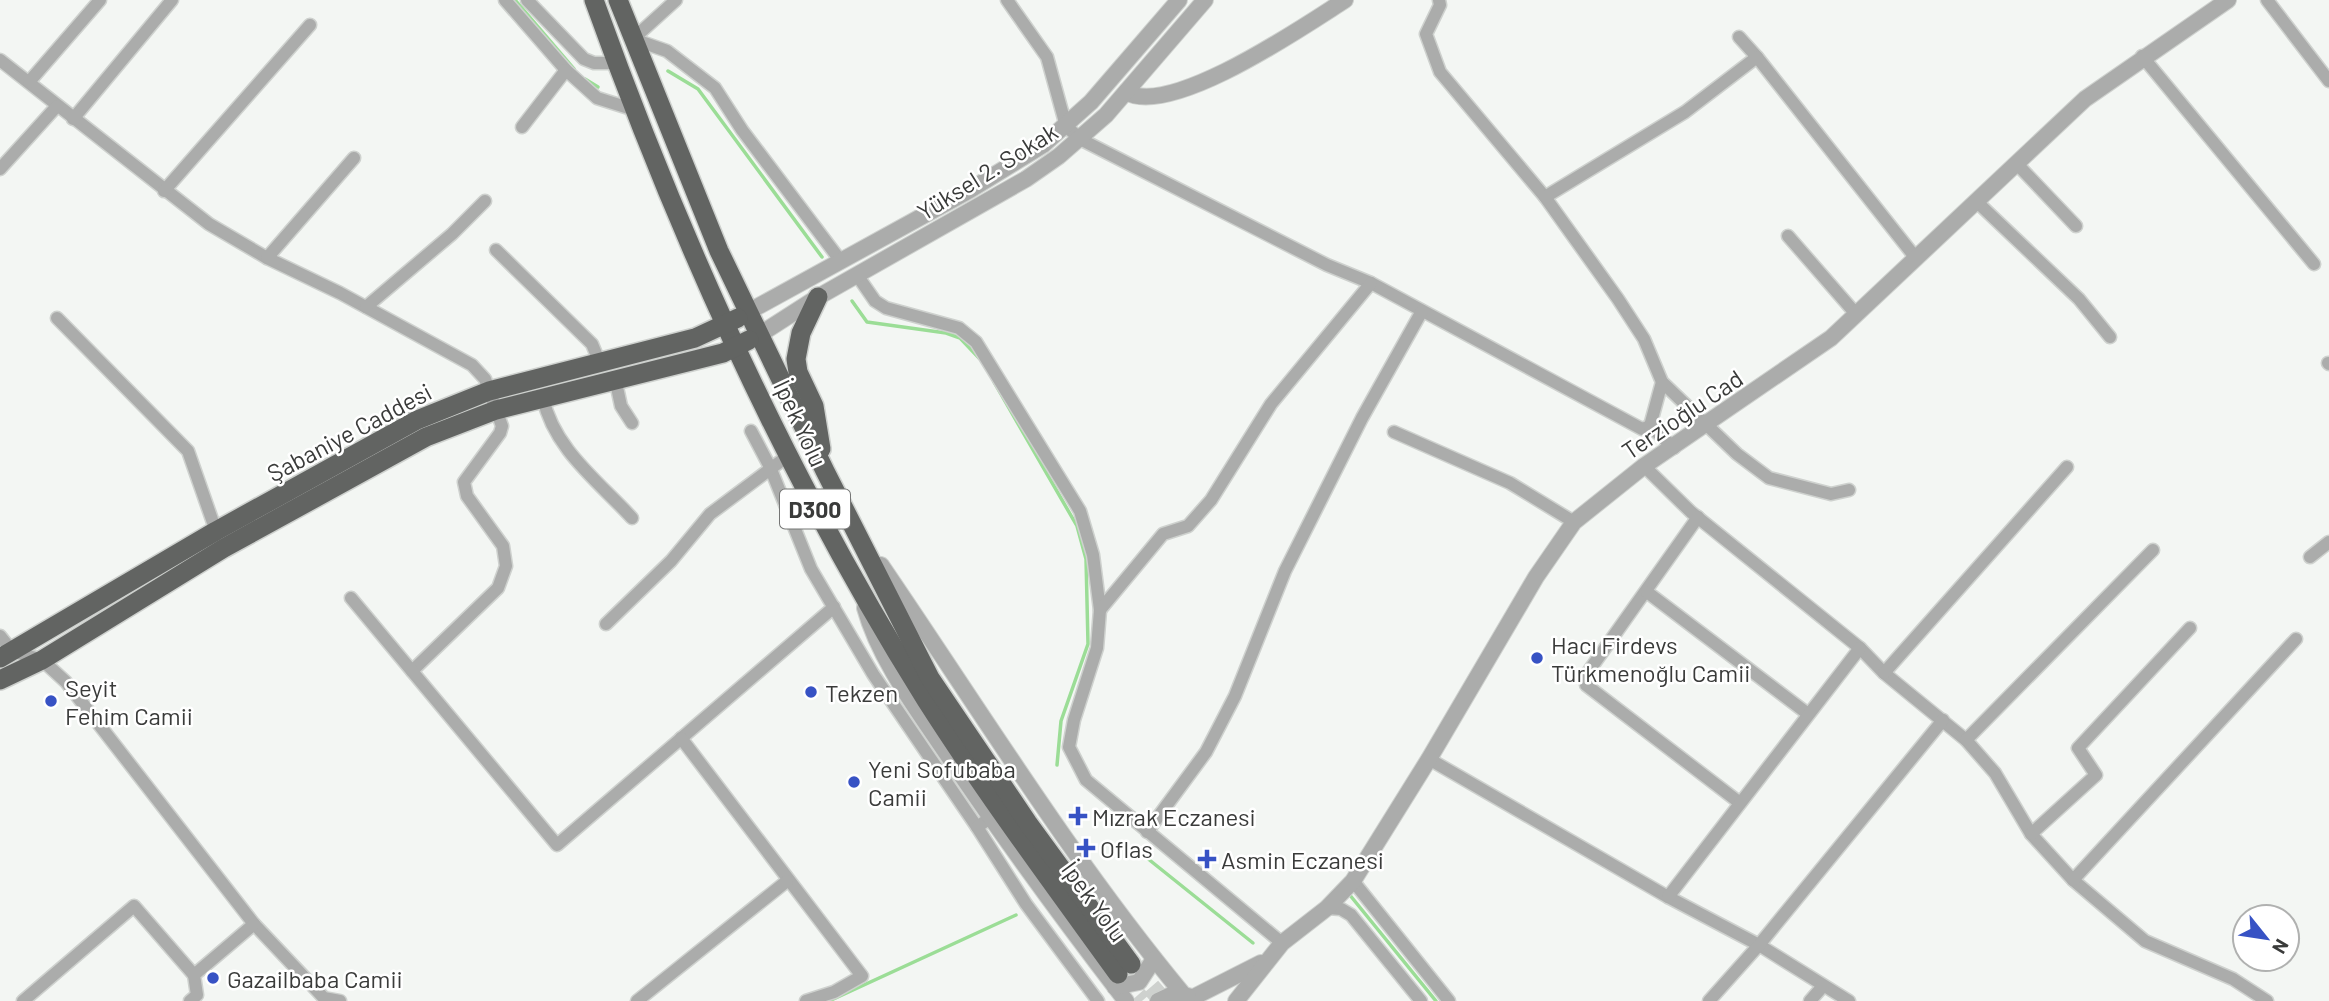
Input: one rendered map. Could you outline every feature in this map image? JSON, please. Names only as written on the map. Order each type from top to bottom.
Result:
[{"type":"highway","name":"İpek Yolu","points":[[594,0],[635,110],[789,456],[859,585],[926,700],[1023,844],[1122,975]]},
{"type":"highway","name":"İpek Yolu","points":[[618,0],[719,251],[825,471],[930,678],[1028,823],[1122,975]]},
{"type":"highway","points":[[818,297],[801,333],[796,359],[798,372],[814,406],[825,471]]},
{"type":"highway","name":"Şabaniye Caddesi","points":[[4,648],[417,420],[489,391],[695,338],[748,312]]},
{"type":"highway","points":[[0,680],[42,660],[224,548],[376,462],[457,424],[496,410],[738,346],[759,335]]},
{"type":"street","points":[[29,82],[100,0]]},
{"type":"street","points":[[73,119],[172,0]]},
{"type":"street","points":[[505,0],[566,70],[597,98],[635,110]]},
{"type":"street","points":[[527,0],[584,59],[594,63],[616,63]]},
{"type":"street","points":[[676,0],[633,39],[667,51],[715,89],[742,130],[840,260]]},
{"type":"street","points":[[1007,0],[1047,57],[1066,126],[1080,139],[1315,260],[1371,283],[1642,429],[1650,426]]},
{"type":"street","name":"Yüksel 2. Sokak","points":[[748,312],[1018,163],[1066,126],[1111,81],[1179,0]]},
{"type":"street","name":"Yüksel 2. Sokak","points":[[759,335],[818,297],[1026,179],[1080,139],[1126,92],[1205,0]]},
{"type":"street","points":[[1126,92],[1144,99],[1231,71],[1345,0]]},
{"type":"street","points":[[1455,0],[1440,2],[1426,34],[1440,72],[1545,197],[1644,339],[1662,382],[1706,426],[1769,478],[1831,494],[1849,490]]},
{"type":"street","name":"Terzioğlu Cad","points":[[1236,1001],[1282,943],[1327,908],[1353,881],[1429,760],[1536,577],[1574,522],[1644,466],[1831,338],[1914,257],[2085,99],[2228,0]]},
{"type":"street","points":[[2267,0],[2329,81]]},
{"type":"street","points":[[164,191],[310,25]]},
{"type":"street","points":[[1739,37],[1914,257]]},
{"type":"street","points":[[1545,197],[1685,112],[1757,57]]},
{"type":"street","points":[[2142,57],[2314,264]]},
{"type":"street","points":[[0,60],[209,224],[267,258],[366,307],[472,365],[485,379],[502,426],[500,433],[464,482],[467,496],[503,546],[506,566],[498,588],[412,671]]},
{"type":"street","points":[[522,127],[566,70]]},
{"type":"street","points":[[0,169],[57,106]]},
{"type":"street","points":[[267,258],[354,158]]},
{"type":"street","points":[[2016,163],[2076,226]]},
{"type":"street","points":[[366,307],[452,234],[485,201]]},
{"type":"street","points":[[1976,201],[2071,290],[2110,337]]},
{"type":"street","points":[[1788,236],[1856,314]]},
{"type":"street","points":[[496,250],[592,344],[599,362]]},
{"type":"street","points":[[857,275],[875,301],[886,308],[959,328],[976,342],[1080,511],[1093,555],[1100,610],[1097,648],[1074,720],[1069,747],[1086,780],[1282,943]]},
{"type":"street","points":[[1100,610],[1163,534],[1188,526],[1211,500],[1271,404],[1371,283]]},
{"type":"street","points":[[1147,832],[1206,752],[1235,696],[1285,571],[1363,418],[1422,311]]},
{"type":"street","points":[[57,318],[188,451],[216,531]]},
{"type":"street","points":[[615,379],[621,406],[632,423]]},
{"type":"street","points":[[1650,426],[1662,382]]},
{"type":"street","points":[[543,398],[548,421],[565,448],[632,517]]},
{"type":"street","points":[[1650,426],[1674,448]]},
{"type":"street","points":[[751,431],[770,467],[811,569],[873,674],[983,822],[1122,975],[1139,982],[1154,959]]},
{"type":"street","points":[[1394,432],[1510,483],[1574,522]]},
{"type":"street","points":[[606,624],[671,562],[710,514],[770,467],[789,456]]},
{"type":"street","points":[[1644,466],[1698,517],[1860,648],[1884,673],[1966,740],[1995,773],[2031,834],[2073,880],[2145,941],[2233,979],[2267,1001]]},
{"type":"street","points":[[1884,673],[2067,467]]},
{"type":"street","points":[[1698,517],[1586,676],[1586,685],[1740,803]]},
{"type":"street","points":[[853,524],[1041,807],[1154,959],[1192,998]]},
{"type":"street","points":[[2310,557],[2329,542]]},
{"type":"street","points":[[1966,740],[2153,550]]},
{"type":"street","points":[[859,585],[872,631],[983,822],[1026,904],[1098,1001]]},
{"type":"street","points":[[1647,592],[1808,714]]},
{"type":"street","points":[[351,597],[557,845],[834,607]]},
{"type":"street","points":[[2031,834],[2096,775],[2078,748],[2190,628]]},
{"type":"street","points":[[2073,880],[2296,639]]},
{"type":"street","points":[[4,648],[42,660],[66,682],[254,924],[324,998],[340,1001]]},
{"type":"street","points":[[1668,897],[1860,648]]},
{"type":"street","points":[[1709,1001],[1759,945],[1942,720]]},
{"type":"street","points":[[681,738],[736,806],[787,881],[862,976],[834,992],[806,1001]]},
{"type":"street","points":[[1429,760],[1668,897],[1759,945],[1849,1001]]},
{"type":"street","points":[[637,1001],[755,910],[787,881]]},
{"type":"street","points":[[1353,881],[1449,1001]]},
{"type":"street","points":[[23,1001],[134,906],[194,975],[196,999]]},
{"type":"street","points":[[1327,908],[1341,909],[1352,915],[1421,1001]]},
{"type":"street","points":[[194,975],[254,924]]},
{"type":"street","name":"Terzioğlu Cad","points":[[1158,1001],[1171,995],[1192,998],[1266,960]]},
{"type":"street","points":[[1122,975],[1126,1001]]},
{"type":"street","points":[[1810,1001],[1823,986]]},
{"type":"waterway","points":[[515,0],[574,69]]},
{"type":"waterway","points":[[668,71],[698,89],[822,257]]},
{"type":"waterway","points":[[585,79],[598,87]]},
{"type":"waterway","points":[[852,301],[867,322],[946,333],[960,338],[979,358]]},
{"type":"waterway","points":[[994,382],[1077,526],[1086,559],[1088,644],[1061,721],[1057,765]]},
{"type":"waterway","points":[[1142,854],[1253,943]]},
{"type":"waterway","points":[[1349,894],[1436,1001]]},
{"type":"waterway","points":[[829,1001],[1016,915]]},
{"type":"tunnel","points":[[1132,965],[1163,1001]]},
{"type":"tunnel","points":[[1118,974],[1142,1001]]},
{"type":"place","name":"Hacı Firdevs Türkmenoğlu Camii","points":[[1537,658]]},
{"type":"place","name":"Tekzen","points":[[811,692]]},
{"type":"place","name":"Seyit Fehim Camii","points":[[51,701]]},
{"type":"place","name":"Yeni Sofubaba Camii","points":[[854,782]]},
{"type":"place","name":"Mızrak Eczanesi","points":[[1078,816]]},
{"type":"place","name":"Oflas","points":[[1086,848]]},
{"type":"place","name":"Asmin Eczanesi","points":[[1207,859]]},
{"type":"place","name":"Gazailbaba Camii","points":[[213,978]]}]
